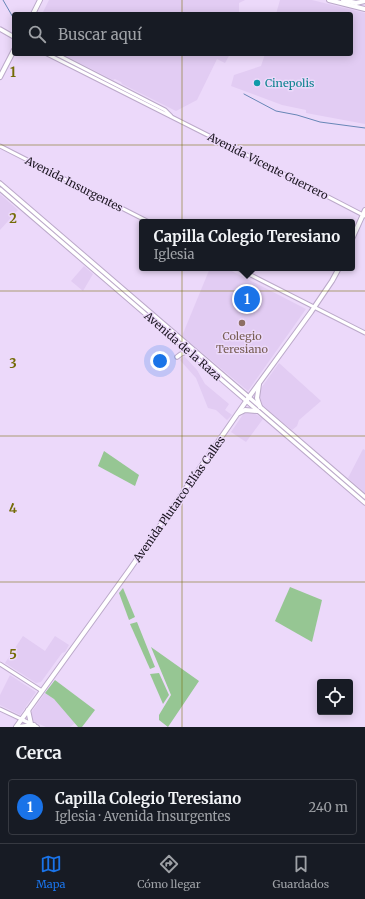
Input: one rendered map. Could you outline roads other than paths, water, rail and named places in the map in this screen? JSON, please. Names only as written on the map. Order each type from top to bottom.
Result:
[{"type":"main road","points":[[34,12],[40,0]]},
{"type":"main road","points":[[330,0],[365,9]]},
{"type":"main road","points":[[343,0],[365,1]]},
{"type":"main road","points":[[0,29],[12,36]]},
{"type":"main road","points":[[0,77],[12,54]]},
{"type":"main road","name":"Avenida de la Raza","points":[[0,183],[365,503]]},
{"type":"main road","name":"Avenida de la Raza","points":[[0,189],[188,351],[247,399]]},
{"type":"main road","points":[[355,232],[364,216],[365,210]]},
{"type":"main road","name":"Avenida Plutarco Elías Calles","points":[[17,727],[130,569],[247,399],[314,307],[337,271]]},
{"type":"main road","points":[[177,357],[188,351]]},
{"type":"main road","points":[[238,413],[245,410],[258,409],[257,398],[259,383]]},
{"type":"main road","name":"Avenida de la Raza","points":[[258,409],[365,497]]},
{"type":"main road","points":[[28,710],[34,726]]},
{"type":"main road","points":[[22,719],[34,726]]},
{"type":"main road","points":[[17,727],[34,726]]},
{"type":"street","name":"Avenida Vicente Guerrero","points":[[51,56],[364,216]]},
{"type":"street","name":"Avenida Vicente Guerrero","points":[[60,56],[165,110],[171,116]]},
{"type":"street","name":"Avenida Insurgentes","points":[[0,146],[143,219]]},
{"type":"street","points":[[243,271],[365,333]]},
{"type":"street","points":[[0,664],[42,691]]},
{"type":"street","points":[[0,709],[22,719]]},
{"type":"waterway","points":[[3,0],[12,16]]},
{"type":"waterway","points":[[244,94],[276,111],[297,115],[320,122],[365,128]]},
{"type":"place","name":"Cinepolis","points":[[257,83]]},
{"type":"place","name":"Capilla Colegio Teresiano","points":[[247,299]]},
{"type":"place","name":"Colegio Teresiano","points":[[242,323]]}]
